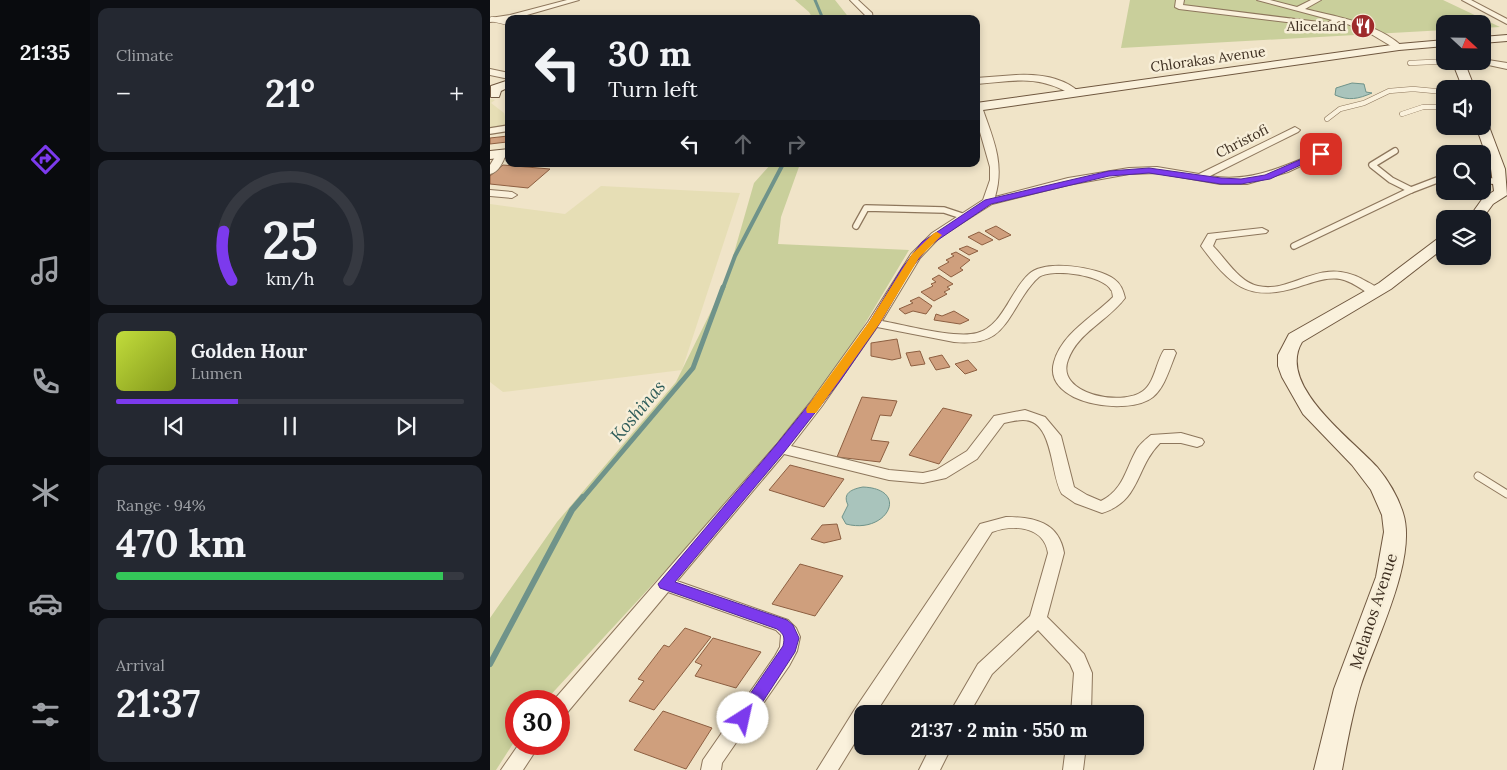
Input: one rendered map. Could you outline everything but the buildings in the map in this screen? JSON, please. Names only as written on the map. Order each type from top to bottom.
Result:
[{"type":"street","points":[[512,15],[575,0]]},
{"type":"street","points":[[854,0],[869,15]]},
{"type":"street","points":[[1180,0],[1179,7],[1328,25],[1338,19]]},
{"type":"street","points":[[1261,0],[1338,19],[1369,30],[1399,47],[1436,53]]},
{"type":"street","points":[[1298,9],[1317,0]]},
{"type":"street","points":[[1466,0],[1507,22]]},
{"type":"street","points":[[491,20],[505,17]]},
{"type":"street","points":[[1491,39],[1507,38]]},
{"type":"street","name":"Chlorakas Avenue","points":[[980,106],[1399,47],[1436,44]]},
{"type":"street","points":[[1491,63],[1507,66]]},
{"type":"street","points":[[490,72],[505,75]]},
{"type":"street","points":[[980,81],[1027,77],[1040,78],[1054,81],[1076,93]]},
{"type":"street","points":[[492,90],[505,85]]},
{"type":"street","points":[[492,90],[505,95]]},
{"type":"street","points":[[570,695],[781,448],[836,378],[874,323],[915,256],[936,236],[988,202],[995,180],[995,167],[980,117]]},
{"type":"street","name":"Christofi","points":[[1201,177],[1295,130]]},
{"type":"street","points":[[1482,210],[1488,201],[1501,193],[1501,182],[1486,135]]},
{"type":"street","points":[[490,171],[497,163],[500,154]]},
{"type":"street","name":"Christofi","points":[[988,202],[1109,174],[1149,170],[1241,182],[1267,177],[1321,154]]},
{"type":"street","points":[[490,193],[512,195]]},
{"type":"street","points":[[1262,231],[1212,236],[1207,246],[1244,285],[1253,288],[1272,289],[1336,275],[1349,278],[1375,292]]},
{"type":"street","name":"Melanos Avenue","points":[[1328,770],[1346,690],[1388,572],[1395,532],[1393,515],[1383,492],[1368,471],[1319,423],[1303,403],[1286,365],[1286,356],[1289,346],[1295,338],[1375,292],[1436,247]]},
{"type":"street","points":[[874,323],[965,340],[983,336],[999,325],[1036,274],[1063,269],[1110,280],[1117,286],[1120,293],[1119,298],[1079,334],[1066,351],[1060,365],[1065,384],[1084,396],[1098,401],[1114,404],[1137,401],[1149,393],[1169,353]]},
{"type":"street","points":[[781,448],[889,475],[923,478],[941,474],[972,455],[999,419],[1025,415],[1040,420],[1054,436],[1056,454],[1067,490],[1081,499],[1102,506],[1118,499],[1127,486],[1144,450],[1156,438],[1181,438],[1197,442]]},
{"type":"street","points":[[870,705],[986,528],[995,523],[1017,522],[1046,531],[1053,537],[1056,544],[1056,553],[1038,620],[985,669],[964,705]]},
{"type":"street","points":[[665,584],[782,625],[788,629],[792,638],[790,648],[713,760],[711,770]]},
{"type":"street","points":[[1038,620],[1077,659],[1083,673],[1081,705]]},
{"type":"street","points":[[827,770],[854,729]]},
{"type":"street","points":[[511,770],[522,755]]},
{"type":"street","points":[[929,770],[937,755]]},
{"type":"street","points":[[1073,770],[1075,755]]},
{"type":"lane","points":[[491,20],[505,22]]},
{"type":"lane","points":[[1410,63],[1436,62]]},
{"type":"lane","points":[[1327,119],[1335,111],[1345,106],[1360,104],[1384,92],[1418,90],[1436,91]]},
{"type":"lane","points":[[1402,114],[1418,108],[1436,106]]},
{"type":"lane","points":[[490,131],[505,129]]},
{"type":"lane","points":[[1394,151],[1372,165],[1391,180],[1411,190]]},
{"type":"lane","points":[[1294,246],[1411,190],[1436,180]]},
{"type":"lane","points":[[1491,181],[1501,182]]},
{"type":"lane","points":[[856,226],[866,208],[944,210],[966,217]]},
{"type":"lane","points":[[1478,476],[1507,494]]},
{"type":"shaded area","points":[[490,99],[495,100],[491,103],[504,113],[505,125],[490,128]]},
{"type":"shaded area","points":[[601,186],[740,193],[682,370],[503,392],[490,382],[490,204],[565,214]]},
{"type":"green space","points":[[795,0],[835,0],[847,15],[811,15]]},
{"type":"green space","points":[[1130,0],[1443,0],[1475,15],[1436,15],[1436,30],[1121,48]]},
{"type":"green space","points":[[1491,23],[1500,27],[1491,28]]},
{"type":"green space","points":[[768,167],[799,167],[781,217],[778,244],[909,250],[833,377],[676,559],[555,690],[505,690],[506,755],[496,770],[490,770],[490,618],[557,522],[676,382],[726,281],[754,183]]},
{"type":"water","points":[[1352,83],[1364,84],[1366,92],[1372,93],[1354,98],[1335,95],[1336,88]]},
{"type":"water","points":[[863,487],[878,490],[886,495],[890,502],[888,510],[882,518],[873,523],[860,526],[846,524],[842,517],[848,505],[846,497],[852,490]]},
{"type":"waterway","name":"Koshinas","points":[[815,0],[821,15]]},
{"type":"waterway","name":"Koshinas","points":[[723,288],[735,256],[781,167]]},
{"type":"waterway","name":"Koshinas","points":[[582,499],[693,368],[723,287]]},
{"type":"waterway","name":"Koshinas","points":[[490,664],[572,510],[583,497]]},
{"type":"slow traffic","points":[[811,410],[874,323],[915,256],[937,235]]},
{"type":"place","name":"Aliceland","points":[[1363,26]]},
{"type":"route","points":[[743,718],[790,648],[792,638],[788,629],[782,625],[665,584],[781,448],[836,378],[874,323],[915,256],[926,244],[988,202],[1109,174],[1149,170],[1221,181],[1241,182],[1267,177],[1321,154]]}]
